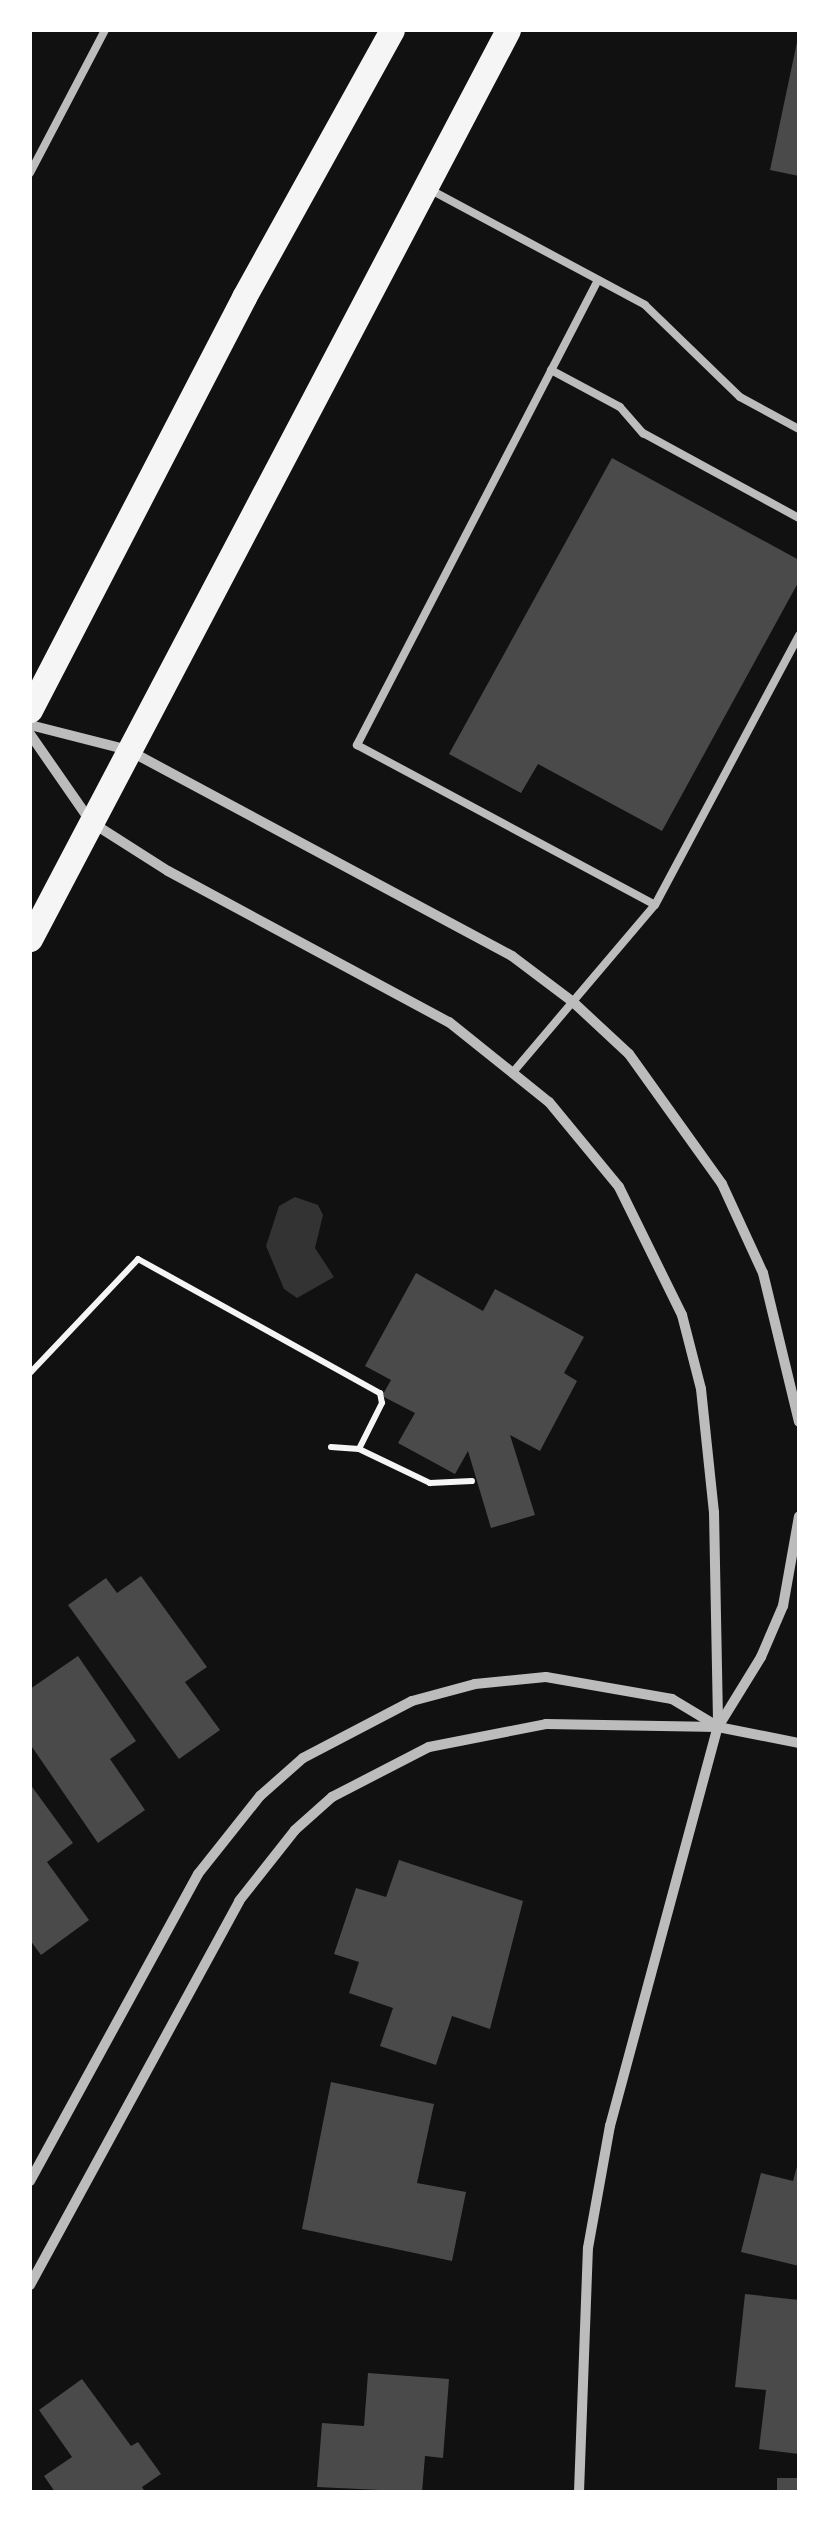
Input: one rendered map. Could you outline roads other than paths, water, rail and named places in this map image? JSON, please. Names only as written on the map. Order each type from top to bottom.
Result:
[{"type":"main road","points":[[30,710],[244,296],[392,30]]},
{"type":"main road","points":[[30,940],[508,30]]},
{"type":"street","points":[[30,725],[128,750],[497,948],[573,1002],[629,1054],[722,1184],[763,1273],[799,1422]]},
{"type":"street","points":[[30,734],[91,822],[168,871],[392,987],[514,1072],[586,1142],[619,1187],[682,1315],[711,1452],[718,1727]]},
{"type":"street","points":[[579,2492],[588,2248],[634,2024],[718,1727],[762,1658],[783,1606],[799,1516]]},
{"type":"street","points":[[30,2182],[198,1874],[260,1796],[303,1758],[412,1701],[475,1684],[546,1677],[672,1700],[718,1727]]},
{"type":"street","points":[[30,2286],[239,1900],[295,1830],[332,1797],[429,1747],[485,1732],[594,1723],[718,1727],[799,1742]]},
{"type":"lane","points":[[30,173],[105,30]]},
{"type":"lane","points":[[425,187],[645,305],[740,397],[799,429]]},
{"type":"lane","points":[[598,280],[357,745],[655,905]]},
{"type":"lane","points":[[552,370],[620,407],[643,434],[799,518]]},
{"type":"lane","points":[[514,1072],[655,905],[799,635]]}]
